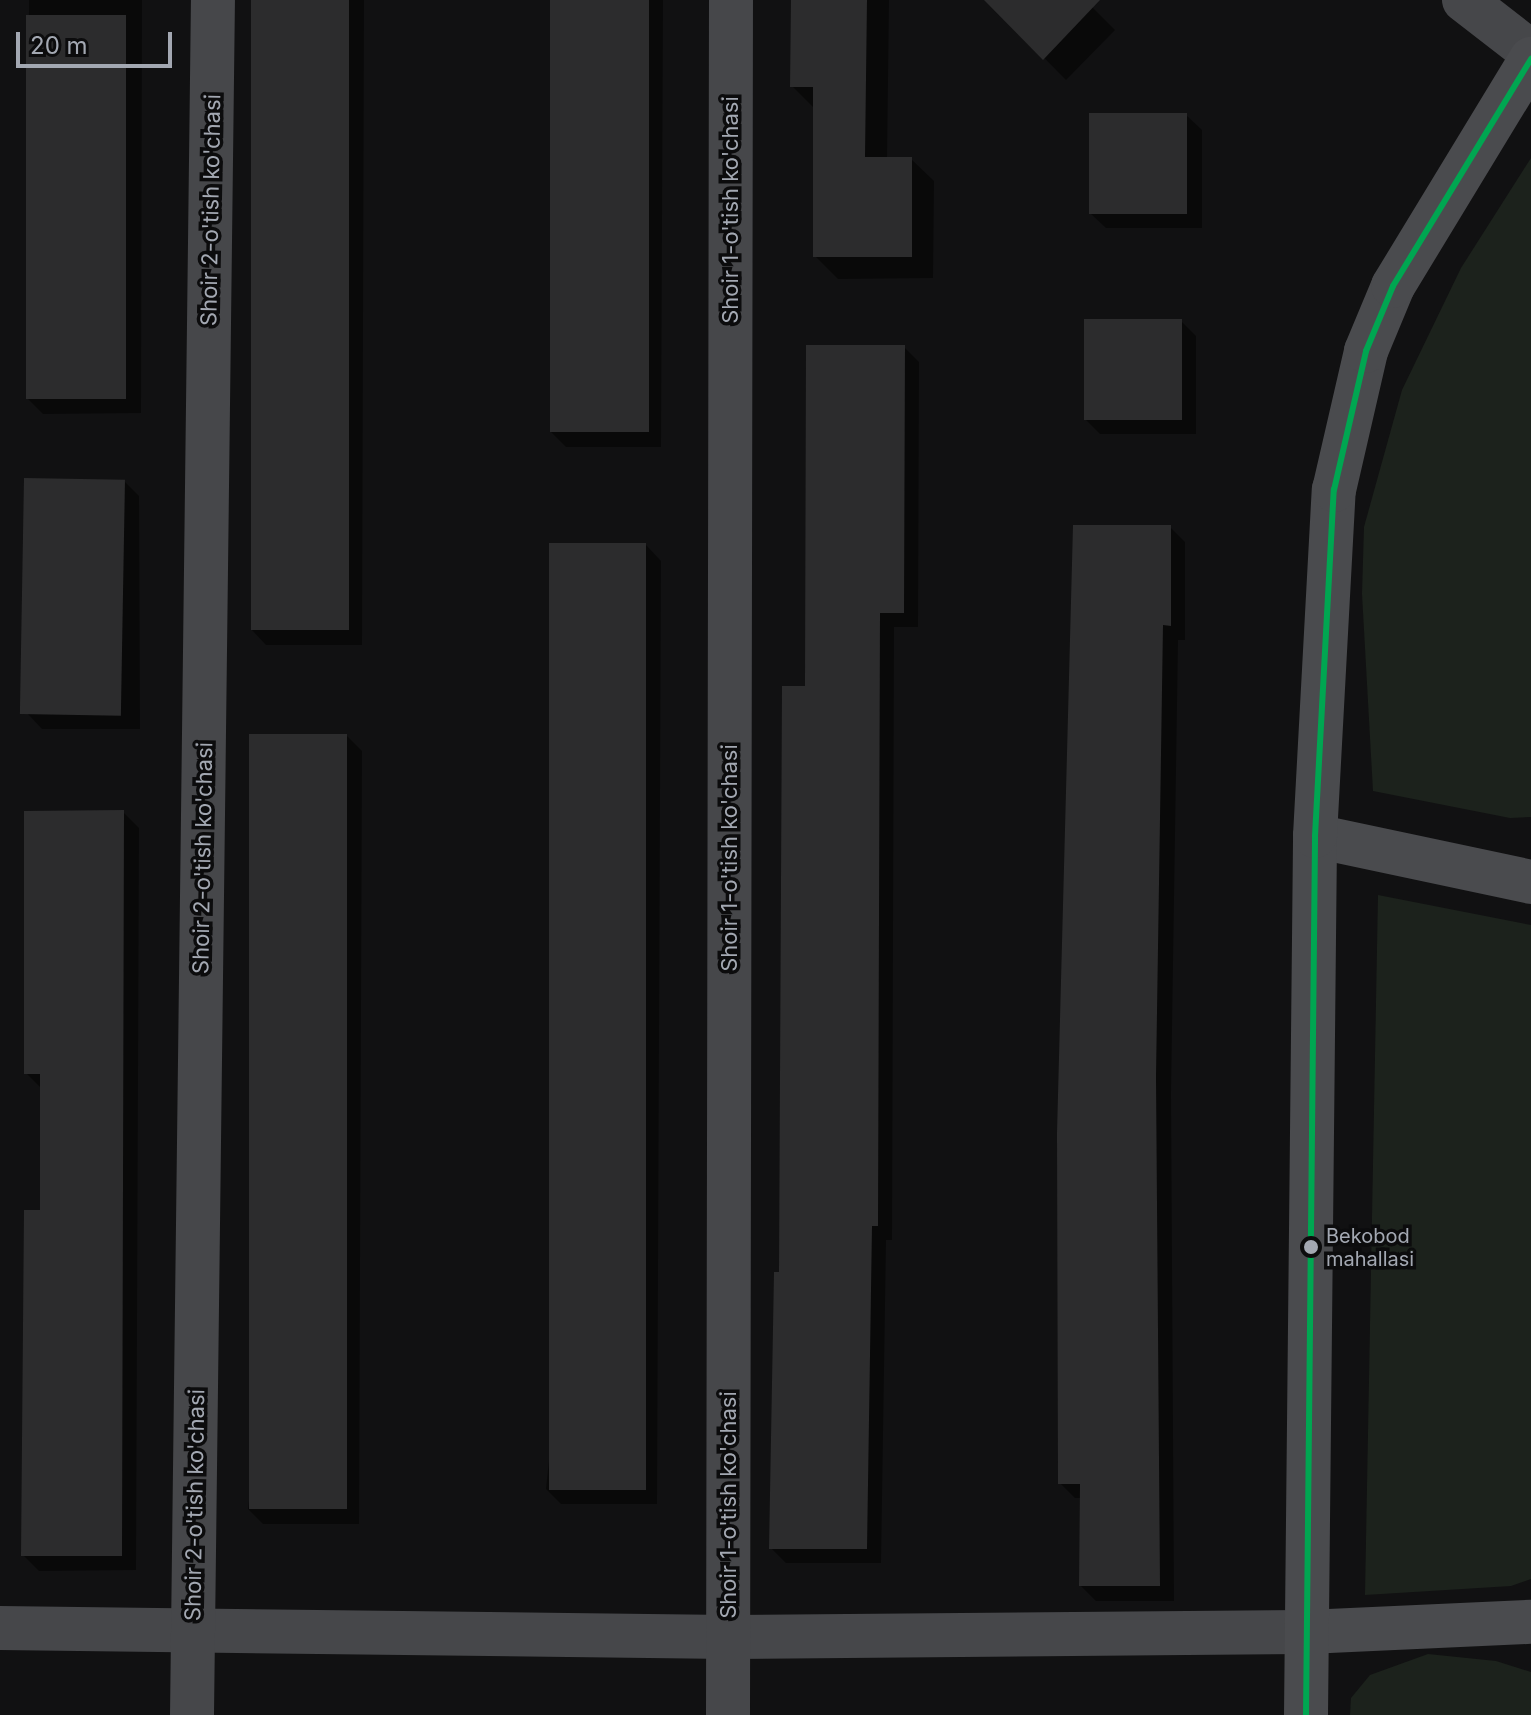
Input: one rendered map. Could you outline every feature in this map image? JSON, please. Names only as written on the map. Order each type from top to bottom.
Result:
[{"type":"main road","points":[[1306,1715],[1315,836],[1327,562],[1334,490],[1350,406],[1393,286],[1531,59]]},
{"type":"main road","points":[[1315,836],[1531,882]]},
{"type":"main road","points":[[1307,1632],[1531,1622]]},
{"type":"street","name":"Shoir 2-o'tish ko'chasi","points":[[192,1715],[213,0]]},
{"type":"street","name":"Shoir 1-o'tish ko'chasi","points":[[728,1715],[731,0]]},
{"type":"street","points":[[1464,0],[1531,52]]},
{"type":"street","points":[[0,1628],[729,1637],[1307,1632]]},
{"type":"shaded area","points":[[1531,158],[1531,817],[1510,818],[1373,791],[1362,594],[1364,527],[1402,390],[1461,268]]},
{"type":"shaded area","points":[[1378,895],[1531,925],[1531,1579],[1511,1586],[1365,1595]]},
{"type":"shaded area","points":[[1428,1654],[1496,1661],[1531,1672],[1531,1715],[1350,1715],[1351,1698],[1370,1675]]},
{"type":"building","points":[[251,0],[349,0],[349,630],[251,630]]},
{"type":"building","points":[[550,0],[649,0],[649,432],[550,432]]},
{"type":"building","points":[[791,0],[867,0],[865,157],[912,157],[912,257],[813,257],[813,87],[790,87]]},
{"type":"building","points":[[984,0],[1100,0],[1043,60]]},
{"type":"building","points":[[26,15],[126,15],[126,399],[26,399]]},
{"type":"building","points":[[1089,113],[1187,113],[1187,214],[1089,214]]},
{"type":"building","points":[[1084,319],[1182,319],[1182,420],[1084,420]]},
{"type":"building","points":[[806,345],[905,345],[904,613],[880,613],[878,1226],[872,1226],[867,1549],[769,1549],[774,1272],[779,1272],[782,686],[805,686]]},
{"type":"building","points":[[24,478],[125,480],[121,716],[20,714]]},
{"type":"building","points":[[1073,525],[1171,525],[1171,626],[1163,625],[1156,1077],[1160,1586],[1079,1586],[1080,1484],[1058,1484],[1057,1133]]},
{"type":"building","points":[[549,543],[646,543],[646,1490],[549,1490]]},
{"type":"building","points":[[249,734],[347,734],[347,1509],[249,1509]]},
{"type":"building","points":[[124,810],[122,1556],[21,1556],[24,1210],[40,1210],[40,1074],[24,1074],[24,811]]},
{"type":"transit line","points":[[1306,1715],[1315,836],[1334,490],[1366,351],[1393,286],[1531,59]]},
{"type":"place","name":"Bekobod mahallasi","points":[[1311,1247]]}]
